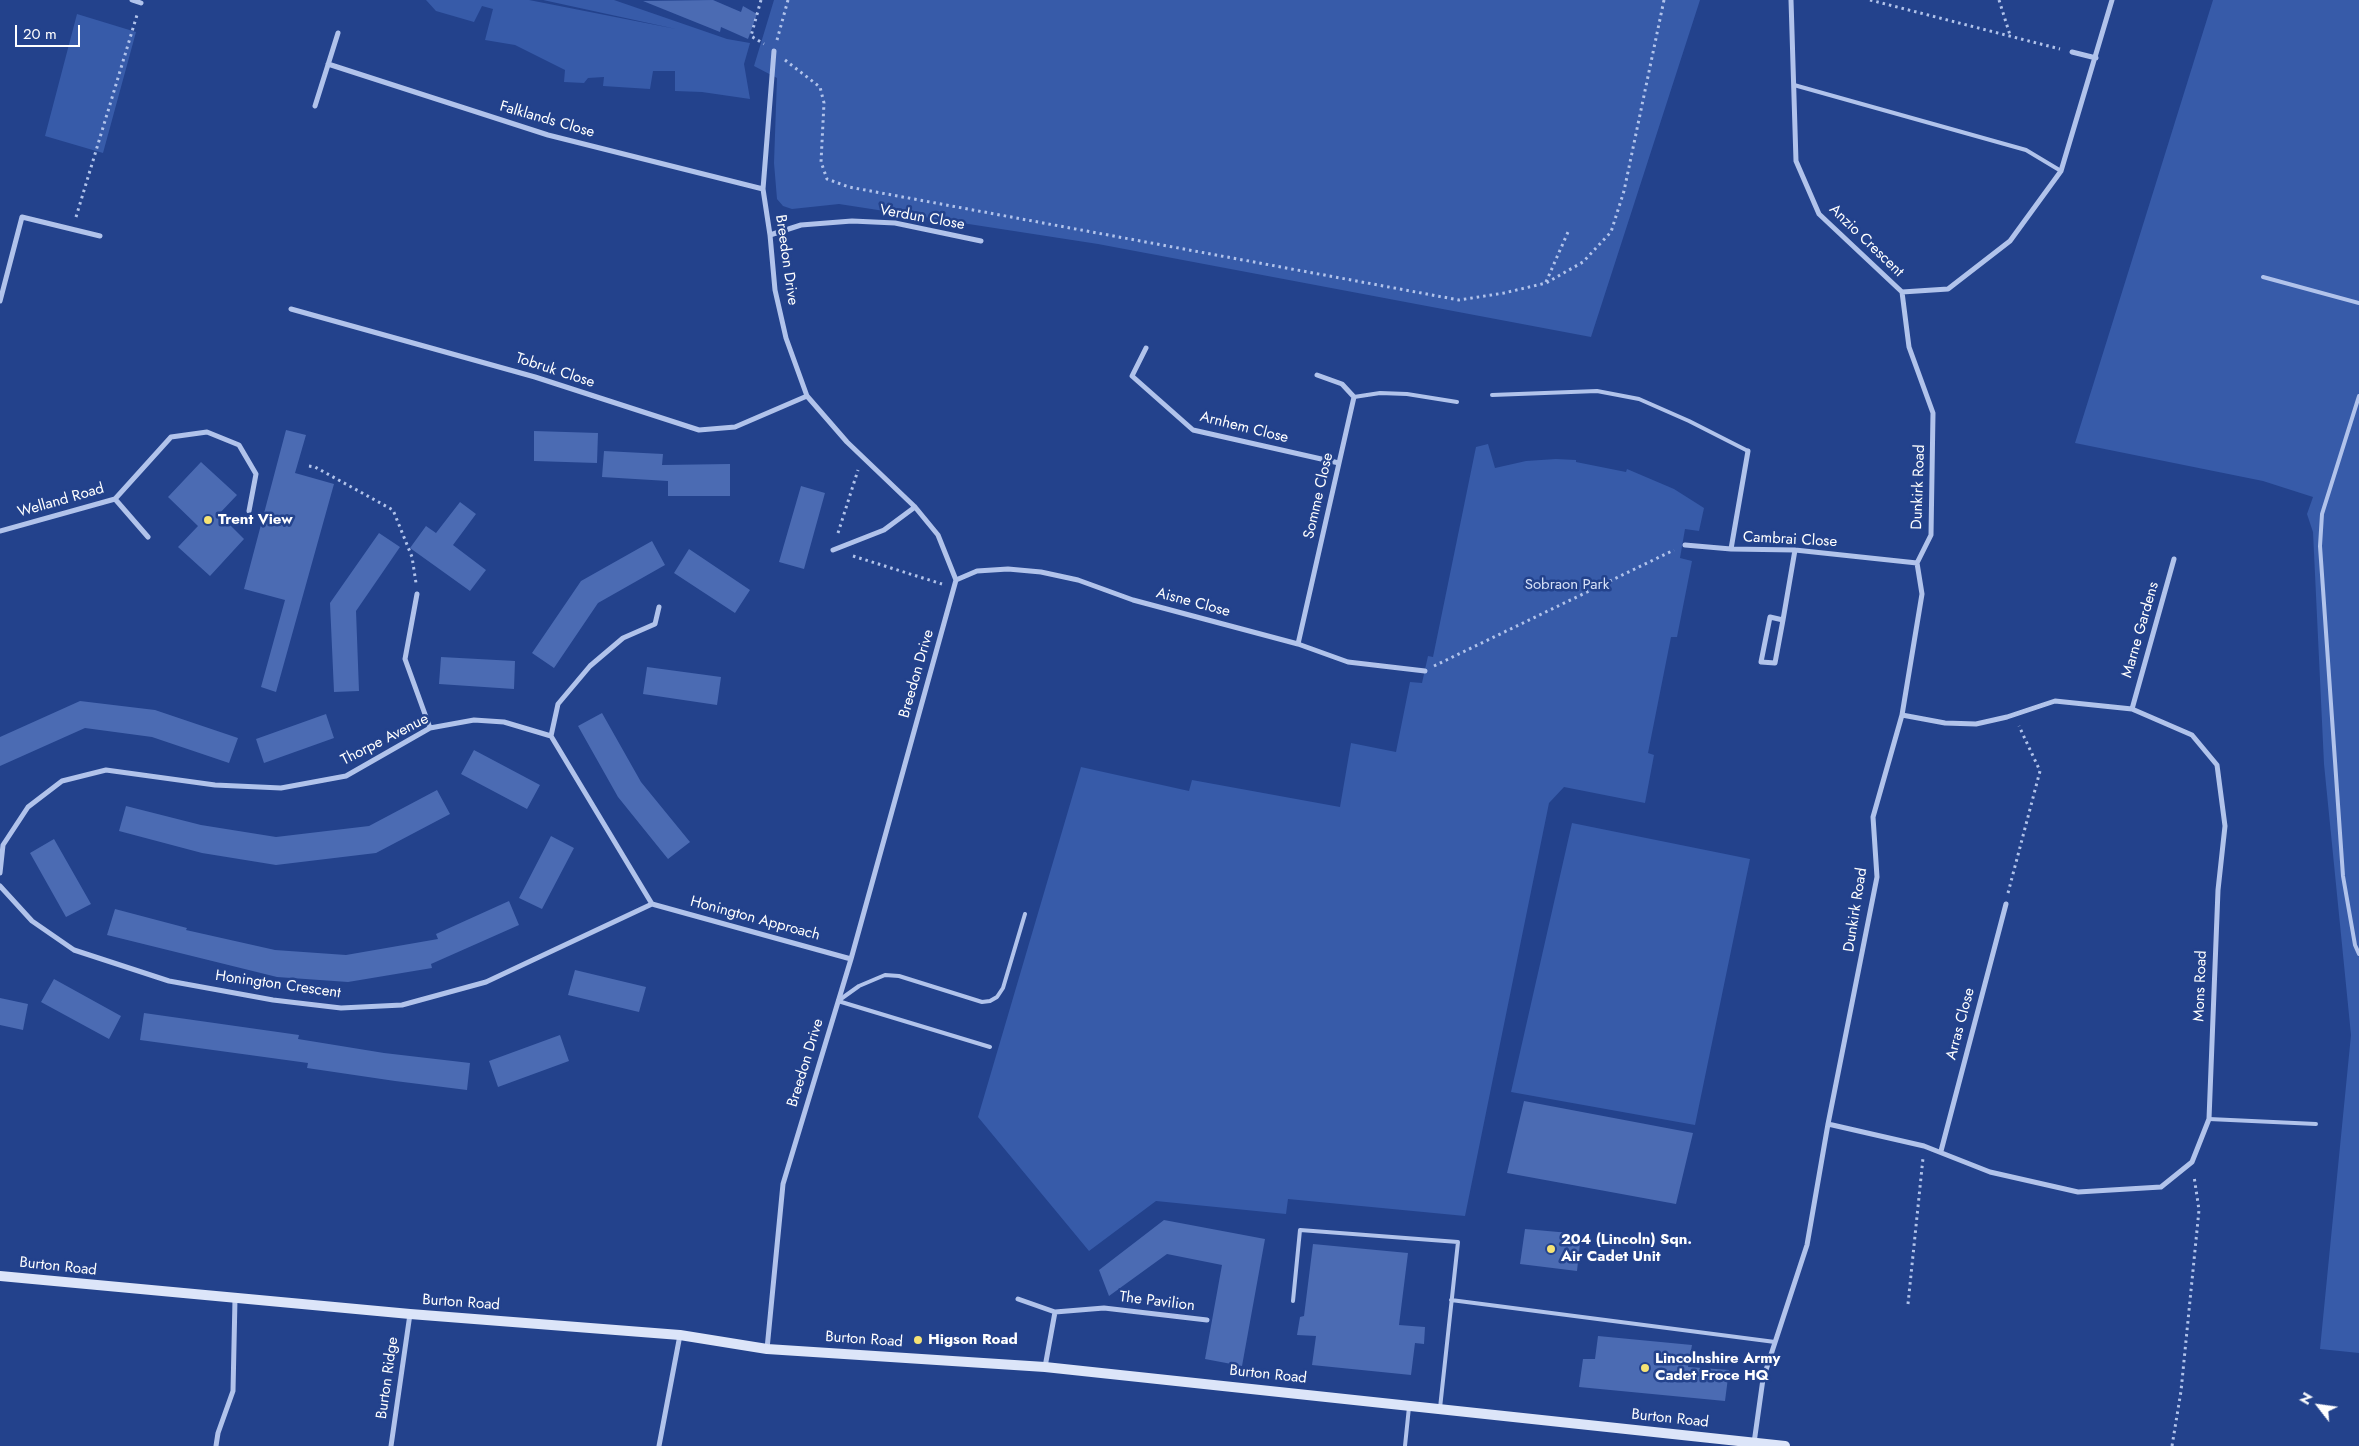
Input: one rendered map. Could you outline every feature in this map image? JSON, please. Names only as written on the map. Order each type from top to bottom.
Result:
[{"type":"main road","name":"Burton Road","points":[[0,1276],[235,1299],[680,1335],[767,1349],[1045,1367],[1785,1446]]},
{"type":"street","points":[[132,0],[141,3]]},
{"type":"street","name":"Anzio Crescent","points":[[1791,0],[1796,161],[1819,214],[1902,292],[1948,289],[2010,240],[2061,171],[2112,0]]},
{"type":"street","points":[[315,106],[338,33]]},
{"type":"street","name":"Breedon Drive","points":[[767,1349],[783,1184],[851,959],[956,580],[938,535],[915,506],[847,442],[807,396],[786,338],[775,290],[770,235],[763,189],[774,50]]},
{"type":"street","points":[[2072,52],[2096,58]]},
{"type":"street","name":"Falklands Close","points":[[328,64],[548,135],[763,189]]},
{"type":"street","points":[[0,301],[22,217],[100,236]]},
{"type":"street","name":"Verdun Close","points":[[770,235],[801,225],[852,220],[895,223],[981,241]]},
{"type":"street","name":"Dunkirk Road","points":[[1754,1443],[1763,1379],[1807,1245],[1828,1124],[1877,876],[1873,817],[1902,715],[1922,594],[1917,563],[1931,535],[1933,414],[1909,347],[1902,292]]},
{"type":"street","name":"Tobruk Close","points":[[291,310],[535,377],[699,430],[735,427],[807,396]]},
{"type":"street","name":"Arnhem Close","points":[[1146,348],[1132,376],[1193,430],[1339,463]]},
{"type":"street","points":[[1318,375],[1342,384],[1354,397]]},
{"type":"street","name":"Somme Close","points":[[1298,644],[1354,397]]},
{"type":"street","name":"Welland Road","points":[[0,532],[115,499],[171,438],[207,432],[239,446],[256,474],[249,511]]},
{"type":"street","name":"Cambrai Close","points":[[1748,451],[1731,549],[1795,550],[1917,563]]},
{"type":"street","points":[[115,499],[148,537]]},
{"type":"street","points":[[833,550],[884,530],[915,506]]},
{"type":"street","points":[[1685,544],[1731,549]]},
{"type":"street","points":[[1783,620],[1770,617],[1761,662],[1774,663],[1783,620],[1795,550]]},
{"type":"street","name":"Marne Gardens","points":[[2132,709],[2174,559]]},
{"type":"street","name":"Aisne Close","points":[[956,580],[977,571],[1008,569],[1041,572],[1078,580],[1132,600],[1298,644],[1348,662],[1425,671]]},
{"type":"street","points":[[417,594],[405,658],[430,728]]},
{"type":"street","points":[[652,904],[551,736],[558,704],[590,666],[623,638],[655,624],[659,608]]},
{"type":"street","name":"Mons Road","points":[[1828,1124],[1924,1146],[1941,1151],[1990,1172],[2078,1192],[2161,1187],[2192,1162],[2209,1119],[2218,890],[2225,826],[2217,765],[2192,735],[2132,709],[2055,702],[2014,715],[1976,724],[1945,723],[1902,715]]},
{"type":"street","name":"Thorpe Avenue","points":[[0,873],[3,845],[28,807],[62,781],[106,770],[215,784],[281,788],[346,776],[430,728],[474,720],[504,722],[551,736]]},
{"type":"street","name":"Honington Crescent","points":[[0,886],[32,921],[74,950],[169,980],[273,1000],[341,1008],[402,1005],[486,982],[652,904]]},
{"type":"street","name":"Honington Approach","points":[[652,904],[851,959]]},
{"type":"street","name":"Arras Close","points":[[1941,1151],[2006,904]]},
{"type":"street","points":[[216,1446],[218,1434],[233,1390],[235,1299]]},
{"type":"street","points":[[1018,1299],[1055,1312],[1045,1367]]},
{"type":"street","name":"The Pavilion","points":[[1055,1312],[1104,1308],[1207,1320]]},
{"type":"street","name":"Burton Ridge","points":[[391,1446],[410,1314]]},
{"type":"street","points":[[659,1446],[680,1335]]},
{"type":"lane","points":[[1794,86],[2026,150],[2061,171]]},
{"type":"lane","points":[[2263,277],[2359,303]]},
{"type":"lane","points":[[1492,395],[1597,391],[1638,400],[1689,421],[1748,451]]},
{"type":"lane","points":[[1354,397],[1380,393],[1407,394],[1457,402]]},
{"type":"lane","points":[[2359,396],[2322,514],[2320,546],[2343,876],[2355,945],[2359,954]]},
{"type":"lane","points":[[838,1001],[859,986],[885,975],[899,976],[982,1002],[990,1001],[997,997],[1003,988],[1025,914]]},
{"type":"lane","points":[[838,1001],[990,1047]]},
{"type":"lane","points":[[2209,1119],[2316,1124]]},
{"type":"lane","points":[[1292,1301],[1300,1230],[1458,1242],[1440,1408]]},
{"type":"lane","points":[[1452,1300],[1775,1342]]},
{"type":"lane","points":[[1406,1446],[1409,1405]]},
{"type":"path","points":[[761,0],[752,36],[774,50],[820,87],[824,103],[821,162],[827,179],[849,187],[1459,300],[1504,293],[1546,283],[1584,262],[1611,232],[1624,191],[1664,0]]},
{"type":"path","points":[[774,50],[788,0]]},
{"type":"path","points":[[1870,0],[2072,52]]},
{"type":"path","points":[[1999,0],[2010,36]]},
{"type":"path","points":[[72,230],[141,3]]},
{"type":"path","points":[[1546,283],[1568,232]]},
{"type":"path","points":[[309,466],[315,467],[392,510],[412,557],[417,594]]},
{"type":"path","points":[[1425,671],[1685,544]]},
{"type":"path","points":[[2006,904],[2040,771],[2014,715]]},
{"type":"path","points":[[1908,1304],[1924,1146]]},
{"type":"path","points":[[2172,1446],[2181,1391],[2199,1210],[2192,1162]]},
{"type":"green space","points":[[426,0],[529,0],[676,29],[543,0],[614,0],[727,39],[750,43],[744,64],[750,99],[702,92],[675,91],[675,71],[653,71],[650,89],[603,86],[604,77],[588,78],[584,83],[564,82],[565,70],[515,45],[485,40],[493,9],[482,6],[474,22],[436,11]]},
{"type":"green space","points":[[774,0],[1700,0],[1591,337],[1098,244],[839,204],[792,209],[783,206],[777,199],[774,163],[777,78],[754,66]]},
{"type":"green space","points":[[2213,0],[2359,0],[2359,1353],[2320,1349],[2351,1035],[2324,764],[2313,532],[2307,514],[2313,497],[2263,481],[2075,443]]},
{"type":"green space","points":[[77,14],[136,32],[103,153],[45,136]]},
{"type":"green space","name":"Sobraon Park","points":[[1488,444],[1495,468],[1526,461],[1556,459],[1576,460],[1576,462],[1626,472],[1627,469],[1674,489],[1704,508],[1699,531],[1685,529],[1680,558],[1692,561],[1677,637],[1671,637],[1648,753],[1654,755],[1645,803],[1564,787],[1549,803],[1465,1216],[1288,1199],[1286,1214],[1156,1201],[1089,1251],[978,1117],[1081,767],[1189,791],[1192,780],[1340,807],[1351,743],[1396,752],[1410,682],[1422,683],[1428,656],[1433,657],[1476,447]]},
{"type":"green space","points":[[1572,823],[1750,859],[1695,1125],[1511,1092]]},
{"type":"building","points":[[713,0],[741,12],[743,6],[757,14],[748,39],[721,27],[720,32],[643,1]]},
{"type":"building","points":[[286,430],[306,435],[295,473],[334,484],[276,692],[261,687],[285,600],[244,589]]},
{"type":"building","points":[[534,431],[598,433],[597,463],[534,461]]},
{"type":"building","points":[[604,451],[663,454],[662,465],[730,464],[730,496],[668,496],[668,481],[602,477]]},
{"type":"building","name":"Trent View","points":[[201,462],[237,495],[219,514],[244,539],[210,576],[178,547],[198,526],[168,497]]},
{"type":"building","points":[[801,486],[825,493],[804,569],[779,562]]},
{"type":"building","points":[[460,502],[476,514],[453,545],[486,570],[470,591],[410,548],[426,526],[436,533]]},
{"type":"building","points":[[379,533],[400,547],[356,611],[359,691],[334,692],[330,603]]},
{"type":"building","points":[[652,541],[665,565],[598,603],[554,668],[532,653],[581,581]]},
{"type":"building","points":[[689,549],[750,590],[735,613],[674,573]]},
{"type":"building","points":[[441,657],[515,661],[514,689],[439,684]]},
{"type":"building","points":[[647,667],[721,677],[717,705],[643,694]]},
{"type":"building","points":[[80,701],[155,710],[238,738],[229,763],[152,737],[85,728],[0,766],[0,737]]},
{"type":"building","points":[[602,713],[641,782],[690,842],[668,859],[618,797],[578,726]]},
{"type":"building","points":[[326,714],[334,738],[264,763],[256,739]]},
{"type":"building","points":[[474,750],[540,785],[527,809],[461,774]]},
{"type":"building","points":[[437,790],[450,814],[376,853],[276,865],[202,853],[119,831],[126,806],[201,825],[276,837],[369,826]]},
{"type":"building","points":[[551,836],[574,848],[542,909],[519,898]]},
{"type":"building","points":[[54,839],[91,904],[66,917],[30,853]]},
{"type":"building","points":[[509,901],[519,925],[431,964],[432,968],[348,982],[277,977],[107,935],[115,909],[187,928],[186,930],[275,950],[346,955],[438,939],[436,934]]},
{"type":"building","points":[[575,970],[646,987],[639,1012],[568,995]]},
{"type":"building","points":[[54,979],[121,1016],[109,1039],[41,1002]]},
{"type":"building","points":[[0,998],[28,1004],[23,1030],[0,1025]]},
{"type":"building","points":[[144,1013],[299,1035],[298,1039],[384,1053],[470,1063],[467,1090],[307,1068],[308,1063],[140,1040]]},
{"type":"building","points":[[560,1035],[569,1061],[498,1087],[489,1061]]},
{"type":"building","points":[[1524,1101],[1693,1133],[1676,1204],[1507,1173]]},
{"type":"building","points":[[1164,1220],[1265,1239],[1242,1366],[1205,1359],[1222,1265],[1167,1254],[1109,1296],[1099,1270]]},
{"type":"building","name":"204 (Lincoln) Sqn. Air Cadet Unit","points":[[1525,1229],[1581,1234],[1577,1271],[1520,1264]]},
{"type":"building","points":[[1313,1244],[1408,1253],[1399,1325],[1425,1327],[1424,1344],[1415,1343],[1411,1375],[1312,1365],[1316,1336],[1297,1335],[1300,1317],[1304,1316]]},
{"type":"building","name":"Lincolnshire Army Cadet Froce HQ","points":[[1598,1336],[1692,1345],[1688,1367],[1729,1370],[1725,1401],[1579,1387],[1583,1359],[1595,1359]]},
{"type":"place","name":"Trent View","points":[[208,520]]},
{"type":"place","name":"204 (Lincoln) Sqn. Air Cadet Unit","points":[[1551,1249]]},
{"type":"place","name":"Higson Road","points":[[918,1340]]},
{"type":"place","name":"Lincolnshire Army Cadet Froce HQ","points":[[1645,1368]]}]
